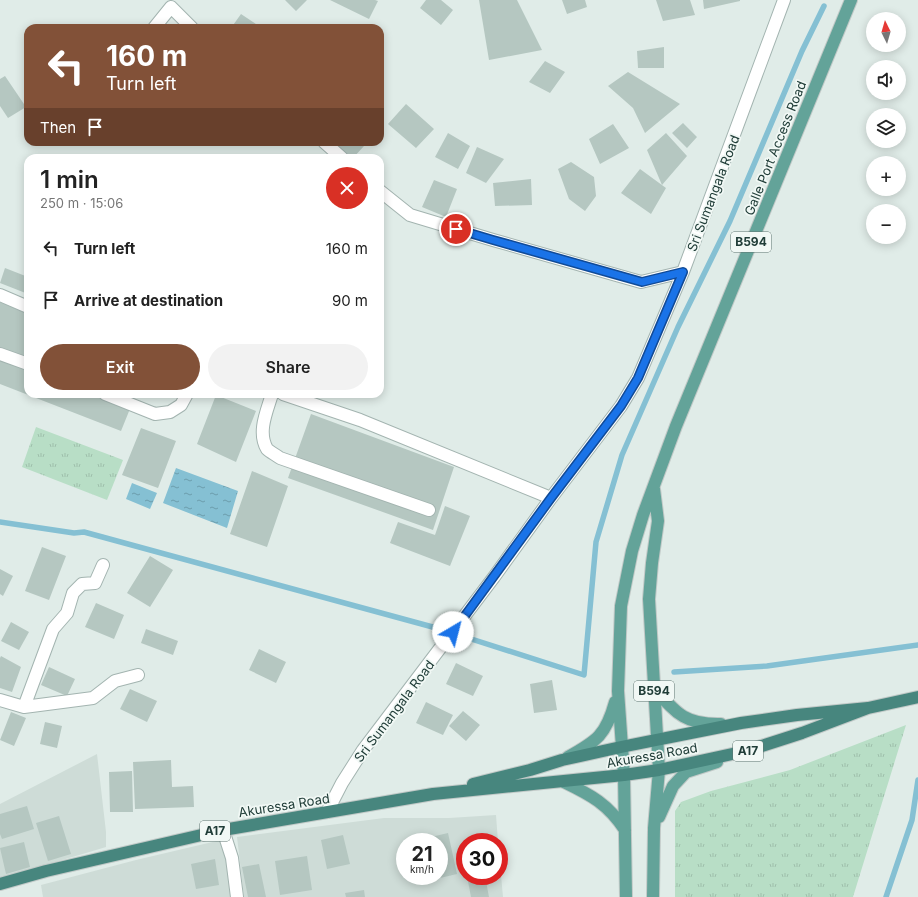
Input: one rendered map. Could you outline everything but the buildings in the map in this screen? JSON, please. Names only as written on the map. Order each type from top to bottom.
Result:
[{"type":"highway","name":"Akuressa Road","points":[[0,884],[46,871],[223,830],[433,794],[530,770],[562,760],[621,747],[741,723],[797,715],[868,708],[918,697]]},
{"type":"highway","name":"Akuressa Road","points":[[433,794],[624,776],[659,770],[746,751],[802,733],[868,708]]},
{"type":"main road","name":"Galle Port Access Road","points":[[626,897],[624,776],[618,691],[621,606],[632,551],[643,515],[679,418],[851,0]]},
{"type":"main road","name":"Galle Port Access Road","points":[[653,897],[654,828],[659,770],[649,599],[658,521],[654,485]]},
{"type":"main road","points":[[654,688],[674,711],[688,720],[706,724],[741,723]]},
{"type":"main road","points":[[562,760],[588,746],[605,730],[611,716],[618,691]]},
{"type":"main road","points":[[654,828],[673,786],[686,772],[746,751]]},
{"type":"main road","points":[[564,782],[584,791],[600,801],[617,818],[625,830]]},
{"type":"street","name":"Sri Sumangala Road","points":[[328,812],[342,783],[364,750],[621,406],[635,384],[683,272],[784,0]]},
{"type":"street","points":[[157,24],[171,7],[188,24]]},
{"type":"street","points":[[328,146],[338,154]]},
{"type":"street","points":[[384,194],[410,215],[642,282],[683,272]]},
{"type":"street","points":[[0,295],[24,305]]},
{"type":"street","points":[[0,354],[24,363]]},
{"type":"street","points":[[115,398],[155,414],[170,412],[181,405],[185,398]]},
{"type":"street","points":[[271,398],[263,425],[263,436],[268,449],[280,458],[429,510]]},
{"type":"street","points":[[295,398],[360,420],[551,498]]},
{"type":"street","points":[[24,707],[53,629],[67,613],[73,593],[82,584],[95,583],[104,565]]},
{"type":"street","points":[[0,700],[24,707],[93,698],[115,681],[138,675]]},
{"type":"street","points":[[223,830],[232,858],[237,897]]},
{"type":"shaded area","points":[[97,754],[106,832],[106,847],[0,878],[0,804]]},
{"type":"shaded area","points":[[496,815],[497,833],[456,833],[456,885],[502,885],[503,897],[244,897],[237,837],[384,818],[449,818]]},
{"type":"shaded area","points":[[221,840],[227,860],[231,897],[43,897],[41,885],[136,860]]},
{"type":"green space","points":[[36,427],[123,460],[107,500],[22,467]]},
{"type":"green space","points":[[906,725],[853,897],[675,897],[675,811],[681,802],[711,791],[790,770]]},
{"type":"water","points":[[176,468],[238,491],[227,528],[163,503]]},
{"type":"water","points":[[132,483],[157,493],[150,509],[126,499]]},
{"type":"waterway","points":[[0,522],[74,533],[84,532],[440,629],[584,675],[596,542],[622,455],[678,327],[730,221],[802,51],[824,6]]},
{"type":"waterway","points":[[674,672],[767,666],[918,645]]},
{"type":"waterway","points":[[886,897],[912,820],[918,780]]},
{"type":"route","points":[[453,632],[551,498],[621,406],[638,378],[683,272],[642,282],[456,229]]}]
